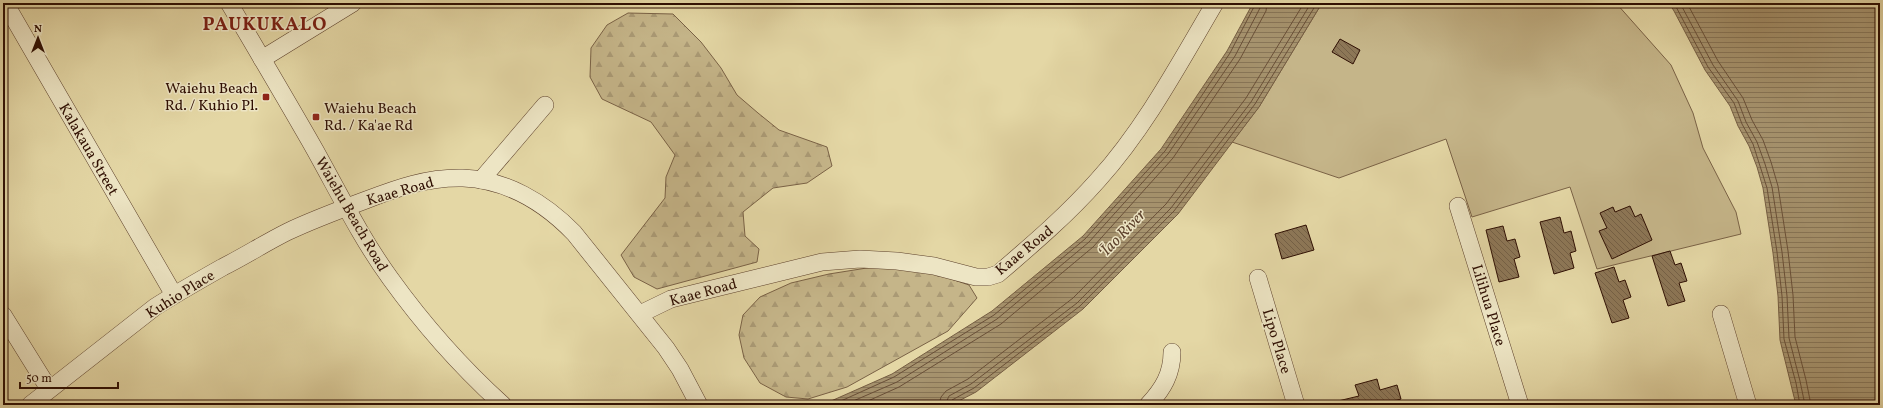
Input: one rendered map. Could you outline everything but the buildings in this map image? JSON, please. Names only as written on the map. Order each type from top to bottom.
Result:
[{"type":"street","name":"Kalakaua Street","points":[[5,3],[174,295]]},
{"type":"street","name":"Waiehu Beach Road","points":[[230,3],[346,207],[390,278],[475,380],[502,405]]},
{"type":"street","points":[[262,59],[353,3]]},
{"type":"street","name":"Kaae Road","points":[[640,314],[671,299],[822,262],[860,259],[897,261],[934,266],[976,277],[988,278],[998,274],[1051,229],[1099,180],[1141,126],[1212,5]]},
{"type":"street","points":[[481,180],[545,105]]},
{"type":"street","name":"Kaae Road","points":[[346,207],[409,184],[427,180],[463,178],[481,180],[499,184],[521,194],[547,209],[561,220],[640,314],[677,364],[699,405]]},
{"type":"street","name":"Lilihua Place","points":[[1458,206],[1520,405]]},
{"type":"street","name":"Kuhio Place","points":[[30,405],[174,295],[288,232],[346,207]]},
{"type":"street","name":"Lipo Place","points":[[1258,278],[1296,405]]},
{"type":"street","points":[[1721,314],[1748,405]]},
{"type":"street","points":[[3,315],[49,389]]},
{"type":"street","points":[[1148,405],[1165,385],[1168,379],[1172,352]]},
{"type":"green space","points":[[1322,3],[1616,3],[1671,65],[1693,113],[1703,148],[1736,212],[1741,234],[1597,269],[1570,187],[1472,217],[1446,139],[1339,178],[1232,142],[1259,107]]},
{"type":"green space","points":[[628,13],[673,14],[701,42],[721,68],[737,95],[779,130],[827,147],[832,166],[807,183],[773,188],[743,212],[745,236],[759,249],[757,262],[657,289],[634,277],[621,255],[665,198],[666,177],[675,155],[651,122],[602,99],[590,77],[591,48],[607,25]]},
{"type":"green space","points":[[913,266],[969,285],[977,298],[948,331],[847,387],[808,399],[786,397],[760,383],[744,358],[739,335],[743,315],[760,297],[791,283],[829,274],[873,267]]},
{"type":"water","name":"ʻĪao River","points":[[1253,3],[1322,3],[1259,107],[1178,214],[1083,309],[976,392],[951,405],[822,405],[892,374],[992,311],[1083,236],[1161,149],[1227,51]]},
{"type":"water","points":[[1669,3],[1880,3],[1880,405],[1796,405],[1780,340],[1778,296],[1773,253],[1763,188],[1757,167],[1730,106],[1705,70]]},
{"type":"place","name":"Waiehu Beach Rd. / Kuhio Pl.","points":[[266,97]]},
{"type":"place","name":"Waiehu Beach Rd. / Ka'ae Rd","points":[[316,117]]},
{"type":"district","name":"PAUKUKALO","points":[[265,23]]}]
